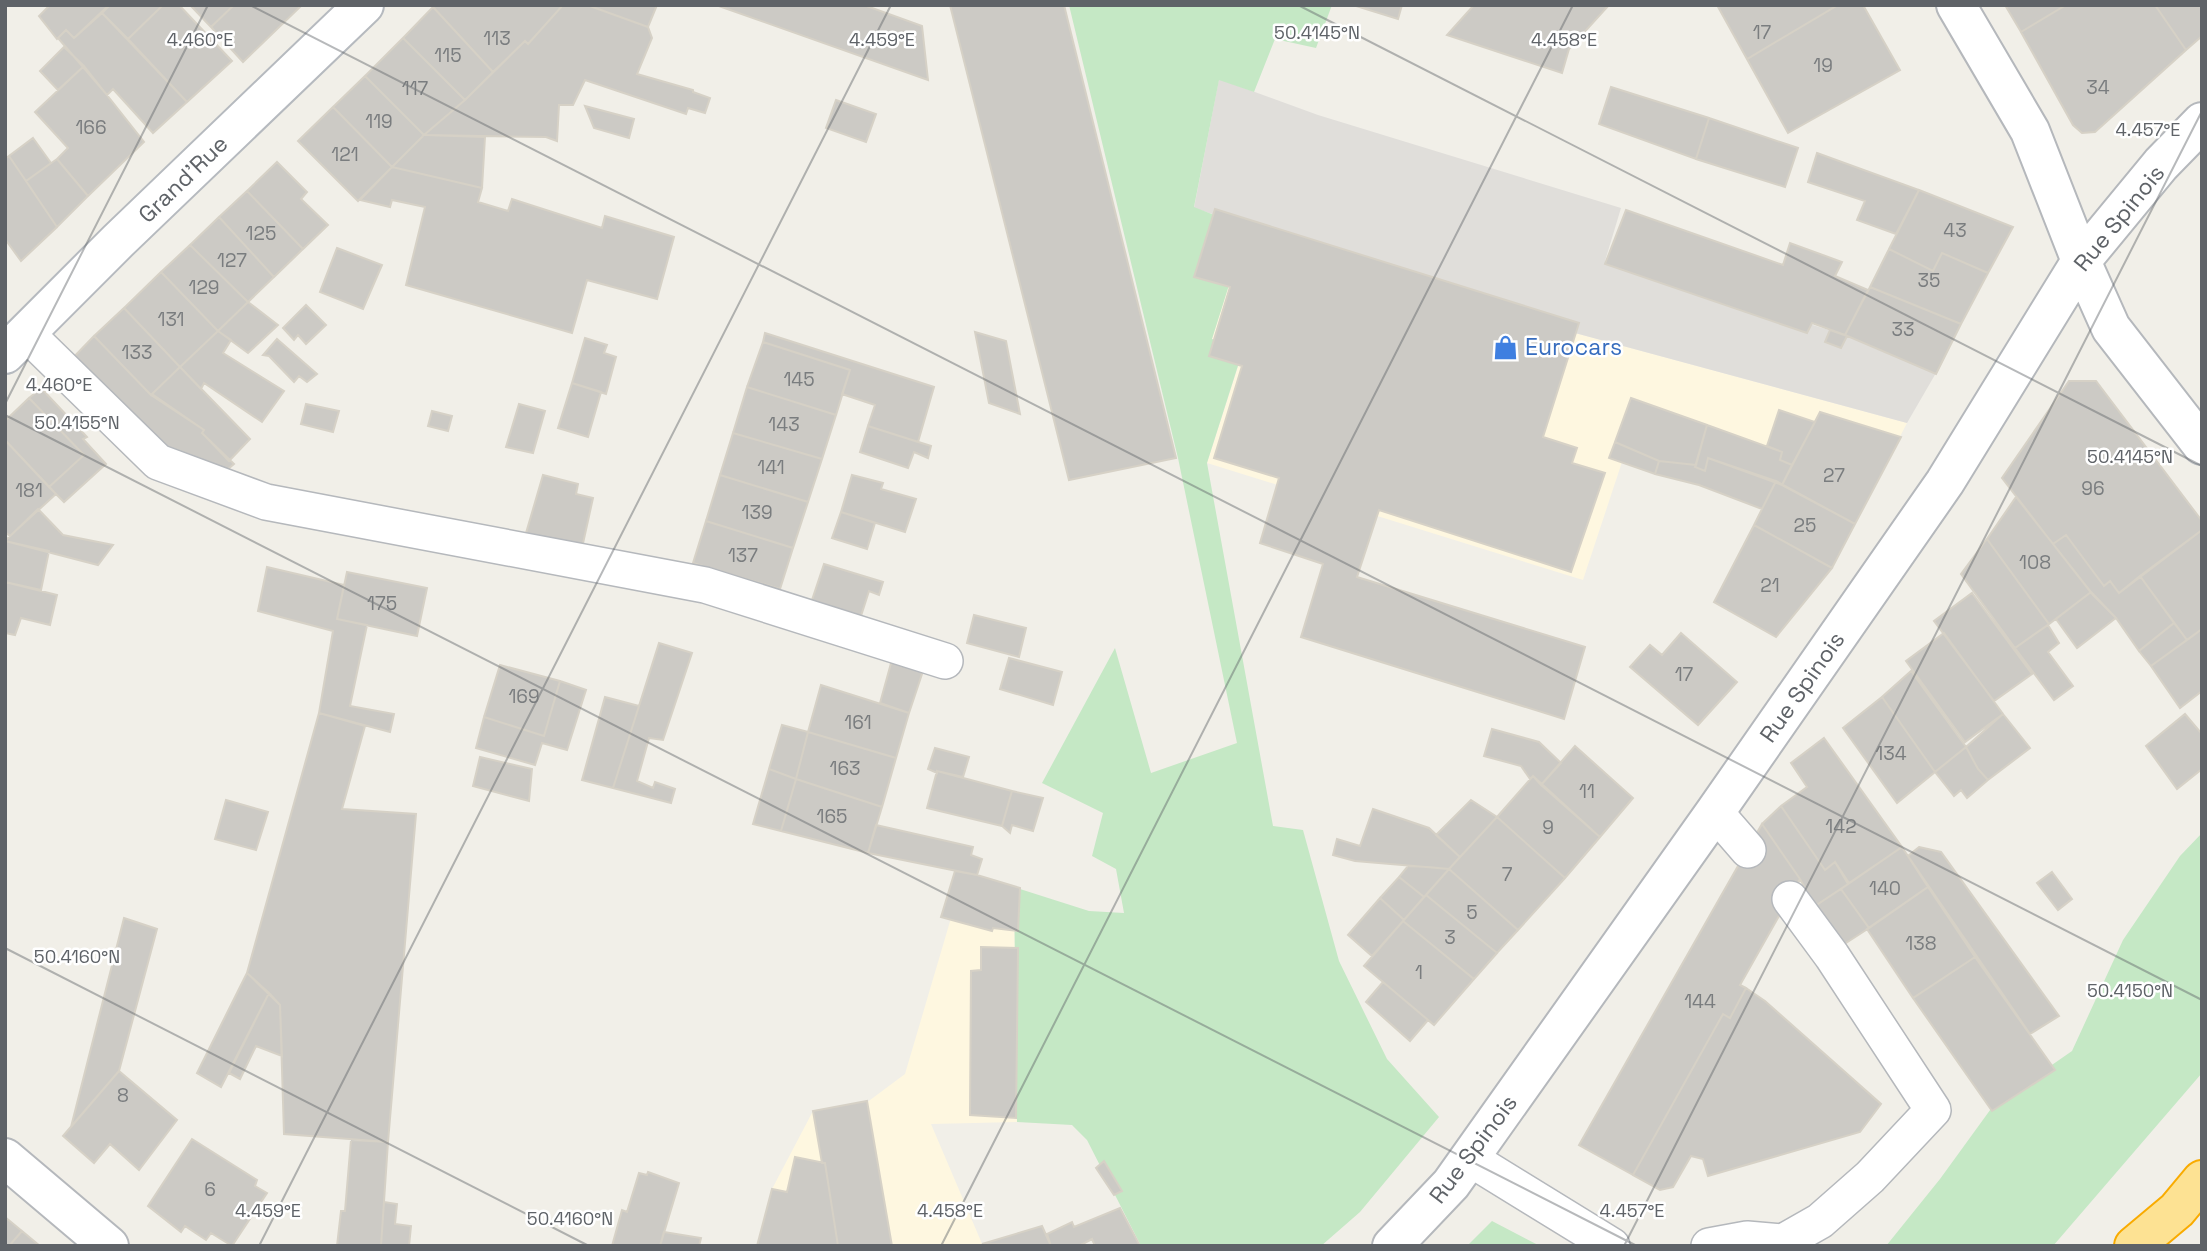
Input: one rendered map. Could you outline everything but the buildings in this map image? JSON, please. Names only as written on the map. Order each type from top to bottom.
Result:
[{"type":"highway","points":[[2134,1246],[2177,1210],[2202,1180]]},
{"type":"highway","points":[[2163,1246],[2177,1210]]},
{"type":"street","name":"Grand'Rue","points":[[16,344],[118,241],[364,5]]},
{"type":"street","points":[[1956,5],[2030,131],[2081,261],[2111,328],[2202,445]]},
{"type":"street","name":"Rue Spinois","points":[[1392,1246],[1451,1184],[1715,812],[1945,482],[2081,261],[2161,164],[2202,122]]},
{"type":"street","points":[[5,1158],[108,1246]]},
{"type":"lane","points":[[16,344],[158,462],[266,502],[705,585],[945,662]]},
{"type":"lane","points":[[1715,812],[1748,849]]},
{"type":"lane","points":[[1709,1246],[1747,1239],[1783,1242],[1820,1221],[1870,1177],[1933,1110],[1832,956],[1790,899]]},
{"type":"lane","points":[[1469,1158],[1612,1246]]},
{"type":"shaded area","points":[[1219,79],[1318,115],[1621,208],[1605,261],[1845,335],[1936,373],[1907,423],[1575,333],[1194,208]]},
{"type":"shaded area","points":[[1247,228],[1575,333],[1907,423],[1855,524],[1777,482],[1622,462],[1583,580],[1207,463],[1243,351],[1212,339]]},
{"type":"shaded area","points":[[964,874],[1014,887],[1017,1122],[931,1124],[983,1246],[757,1246],[772,1189],[813,1111],[866,1103],[905,1074]]},
{"type":"green space","points":[[1069,5],[1332,5],[1316,48],[1275,39],[1254,92],[1219,80],[1194,207],[1247,228],[1212,339],[1243,350],[1207,463],[1273,826],[1303,830],[1339,961],[1387,1059],[1439,1117],[1360,1212],[1321,1246],[1141,1246],[1087,1140],[1072,1125],[1017,1122],[1014,887],[1089,911],[1124,913],[1116,869],[1092,856],[1103,813],[1042,783],[1115,648],[1151,773],[1237,743],[1178,458]]},
{"type":"green space","points":[[2202,833],[2202,1073],[2053,1246],[1886,1246],[1940,1179],[1993,1106],[2072,1051],[2123,940],[2180,856]]},
{"type":"green space","points":[[1492,1221],[1540,1246],[1467,1246]]},
{"type":"place","name":"Eurocars","points":[[1505,347]]}]
